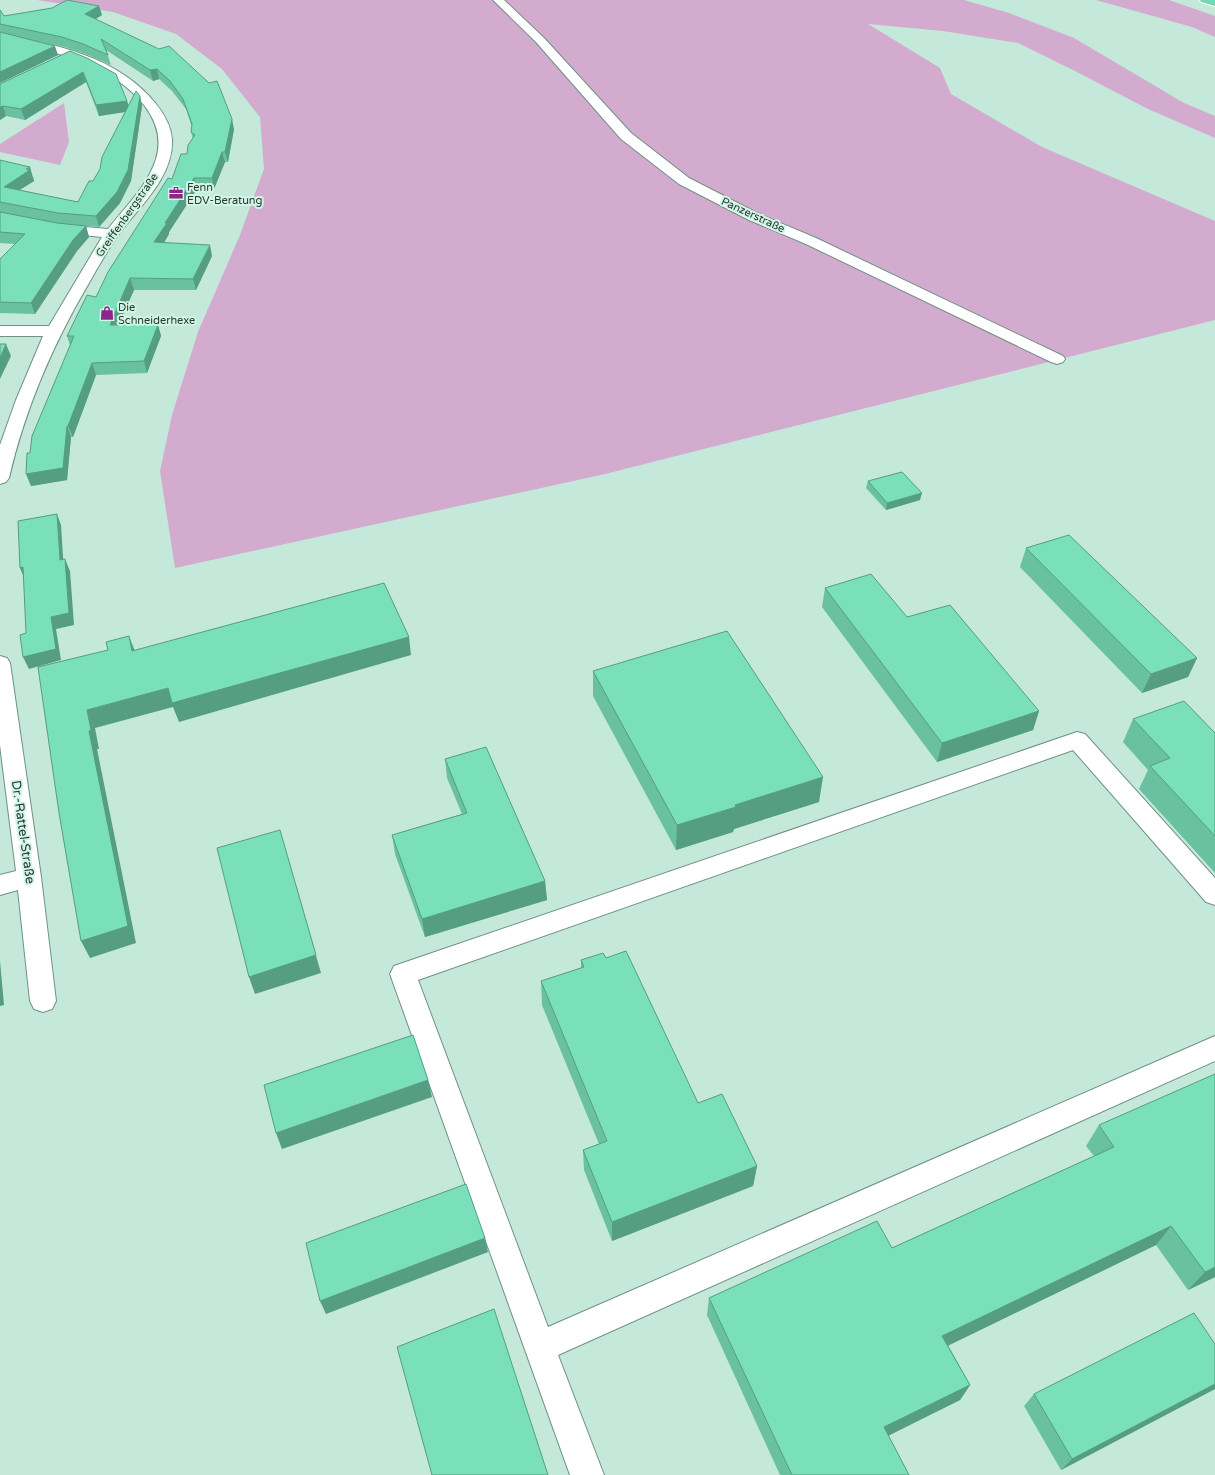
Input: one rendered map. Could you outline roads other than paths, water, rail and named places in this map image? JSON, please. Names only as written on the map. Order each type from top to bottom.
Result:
[{"type":"highway","points":[[1205,0],[1215,3]]},
{"type":"street","name":"Panzerstraße","points":[[498,0],[540,40],[626,136],[684,181],[754,216],[811,241],[1057,359]]},
{"type":"street","name":"Greiffenbergstraße","points":[[0,38],[20,40],[72,55],[117,75],[140,91],[155,110],[165,131],[166,146],[162,163],[154,180],[112,234],[54,331],[13,431],[0,478]]},
{"type":"street","points":[[54,64],[72,55]]},
{"type":"street","points":[[0,217],[61,229],[112,234]]},
{"type":"street","points":[[0,331],[54,331]]},
{"type":"street","name":"Dr.-Rattel-Straße","points":[[0,663],[29,876],[43,1001]]},
{"type":"street","points":[[587,1475],[403,974],[1077,740],[1215,896]]},
{"type":"street","points":[[0,885],[29,876]]},
{"type":"street","points":[[540,1347],[1215,1048]]},
{"type":"place","name":"Fenn EDV-Beratung","points":[[176,193]]},
{"type":"place","name":"Die Schneiderhexe","points":[[107,313]]}]
